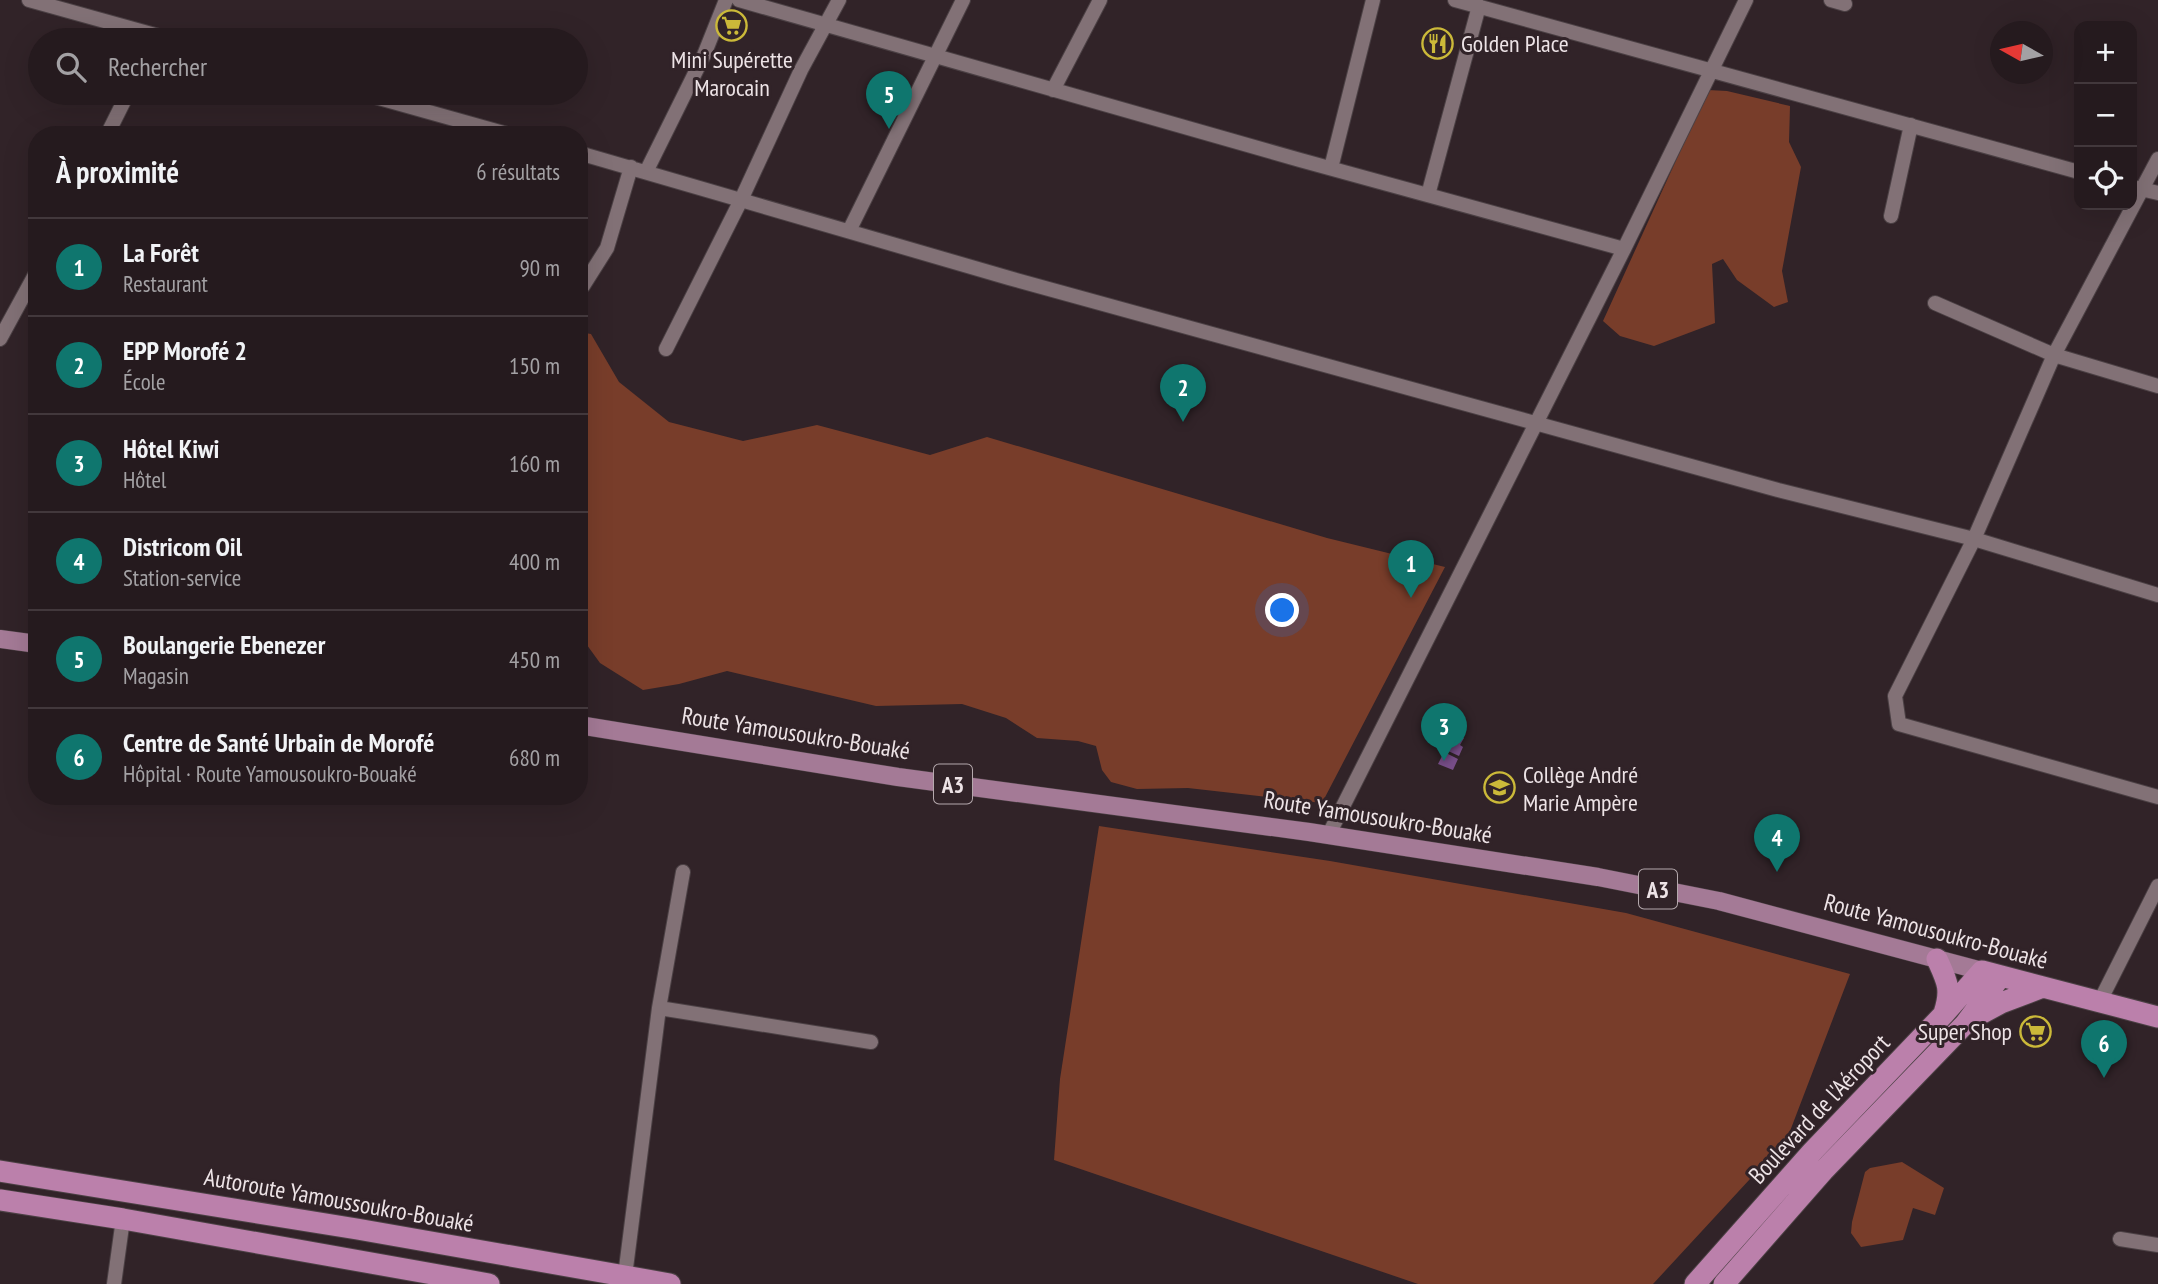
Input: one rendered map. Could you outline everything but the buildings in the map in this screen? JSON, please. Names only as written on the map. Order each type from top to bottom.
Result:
[{"type":"highway","points":[[1937,959],[1950,997],[1944,1014]]},
{"type":"highway","name":"Route Yamousoukro-Bouaké","points":[[1991,973],[2158,1017]]},
{"type":"highway","name":"Boulevard de l'Aéroport","points":[[1695,1284],[1812,1152],[1944,1014],[1991,973]]},
{"type":"highway","name":"Boulevard de l'Aéroport","points":[[1724,1284],[1823,1171],[1965,1024],[1991,973]]},
{"type":"highway","points":[[1965,1024],[2001,1003],[2043,987]]},
{"type":"highway","name":"Autoroute Yamoussoukro-Bouaké","points":[[0,1171],[357,1228],[670,1284]]},
{"type":"highway","points":[[0,1200],[489,1284]]},
{"type":"main road","points":[[0,639],[28,643]]},
{"type":"main road","name":"Route Yamousoukro-Bouaké","points":[[588,725],[898,777],[1328,836],[1598,877],[1706,898],[1991,973]]},
{"type":"street","points":[[646,172],[704,55],[726,0]]},
{"type":"street","points":[[739,0],[1623,249]]},
{"type":"street","points":[[666,349],[741,200],[801,70],[839,0]]},
{"type":"street","points":[[849,231],[963,0]]},
{"type":"street","points":[[1053,90],[1100,0]]},
{"type":"street","points":[[1331,168],[1373,0]]},
{"type":"street","points":[[1455,0],[2074,171]]},
{"type":"street","points":[[1328,836],[1746,0]]},
{"type":"street","points":[[35,1],[122,28]]},
{"type":"street","points":[[1428,195],[1479,6]]},
{"type":"street","points":[[112,126],[122,105]]},
{"type":"street","points":[[404,105],[479,126]]},
{"type":"street","points":[[1891,216],[1911,125]]},
{"type":"street","points":[[588,155],[1022,282],[1778,490],[1974,539],[2158,595]]},
{"type":"street","points":[[2158,159],[2137,188],[2158,193]]},
{"type":"street","points":[[588,278],[607,248],[631,166]]},
{"type":"street","points":[[2126,210],[2054,355],[1974,539],[1895,696],[1899,724],[2158,797]]},
{"type":"street","points":[[0,339],[28,288]]},
{"type":"street","points":[[1935,303],[2054,355],[2158,386]]},
{"type":"street","points":[[625,1276],[659,1008],[683,872]]},
{"type":"street","points":[[2100,1002],[2158,886]]},
{"type":"street","points":[[659,1008],[871,1042]]},
{"type":"street","points":[[114,1284],[123,1219]]},
{"type":"street","points":[[2120,1239],[2158,1245]]},
{"type":"shaded area","points":[[1708,90],[1727,91],[1790,106],[1789,142],[1801,167],[1782,271],[1788,302],[1774,307],[1737,280],[1723,259],[1712,264],[1715,323],[1654,346],[1620,336],[1603,321]]},
{"type":"shaded area","points":[[588,334],[591,334],[619,382],[669,422],[743,441],[817,425],[930,455],[987,437],[1327,538],[1445,567],[1322,803],[1188,788],[1137,789],[1111,782],[1102,770],[1096,746],[1078,741],[1037,738],[1006,718],[962,704],[876,706],[727,671],[643,690],[600,663],[588,646]]},
{"type":"shaded area","points":[[1453,733],[1464,738],[1459,756],[1446,750]]},
{"type":"shaded area","points":[[1444,752],[1458,759],[1453,770],[1438,764]]},
{"type":"shaded area","points":[[1099,826],[1330,861],[1626,913],[1850,974],[1787,1139],[1653,1284],[1418,1284],[1054,1160],[1060,1079]]},
{"type":"shaded area","points":[[1902,1162],[1944,1188],[1935,1215],[1913,1208],[1903,1240],[1861,1247],[1851,1233],[1865,1172],[1870,1168]]},
{"type":"place","name":"Mini Supérette Marocain","points":[[732,25]]},
{"type":"place","name":"Golden Place","points":[[1438,43]]},
{"type":"place","name":"Boulangerie Ebenezer","points":[[889,129]]},
{"type":"place","name":"EPP Morofé 2","points":[[1183,422]]},
{"type":"place","name":"La Forêt","points":[[1411,598]]},
{"type":"place","name":"Hôtel Kiwi","points":[[1444,761]]},
{"type":"place","name":"Collège André Marie Ampère","points":[[1500,788]]},
{"type":"place","name":"Districom Oil","points":[[1777,872]]},
{"type":"place","name":"Super Shop","points":[[2035,1031]]},
{"type":"place","name":"Centre de Santé Urbain de Morofé","points":[[2104,1078]]}]
